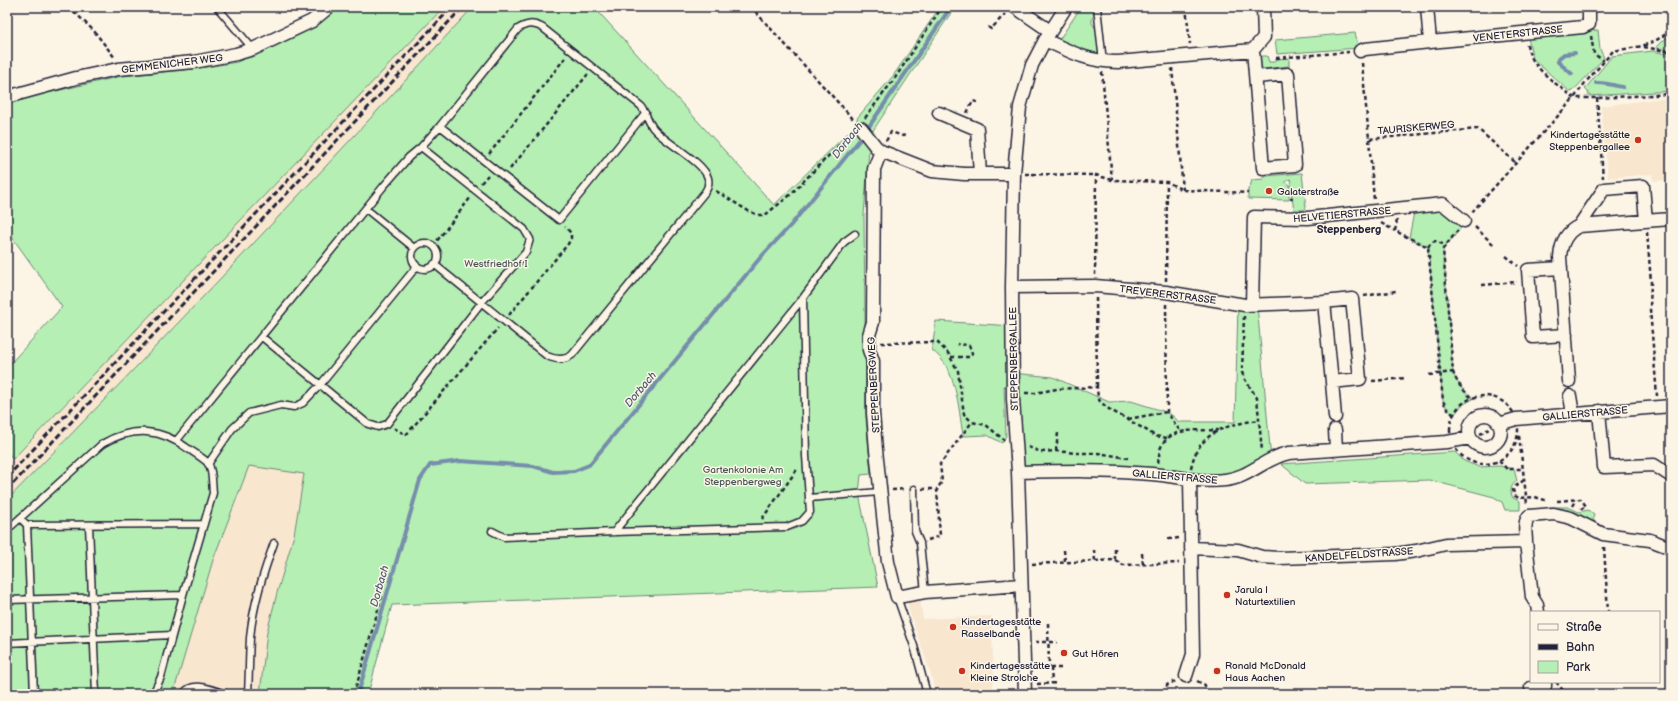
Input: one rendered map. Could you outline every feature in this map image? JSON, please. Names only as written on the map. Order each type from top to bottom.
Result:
[{"type":"street","name":"GEMMENICHER WEG","points":[[7,97],[76,78],[118,69],[217,59],[254,48],[312,21],[329,7]]},
{"type":"street","name":"STEPPENBERGALLEE","points":[[1024,694],[1018,472],[1013,399],[1012,287],[1014,174],[1020,107],[1032,65],[1047,35],[1066,7]]},
{"type":"street","points":[[1011,10],[1074,55],[1102,62],[1118,62],[1253,50],[1264,38],[1263,7]]},
{"type":"street","points":[[1427,7],[1430,42]]},
{"type":"street","points":[[1589,7],[1589,24]]},
{"type":"street","name":"VENETERSTRASSE","points":[[1360,51],[1365,49],[1526,31],[1583,27],[1589,24]]},
{"type":"street","points":[[1253,50],[1263,168],[1295,165],[1288,74],[1256,77]]},
{"type":"street","points":[[939,113],[977,129],[980,174]]},
{"type":"street","points":[[860,127],[871,142],[881,151],[932,171],[948,173],[1014,174]]},
{"type":"street","name":"STEPPENBERGWEG","points":[[881,151],[874,169],[873,322],[869,335],[869,350],[873,361],[873,413],[879,492],[888,562],[897,597]]},
{"type":"street","points":[[1579,226],[1604,189],[1643,186],[1646,221]]},
{"type":"street","name":"HELVETIERSTRASSE","points":[[1248,305],[1254,217],[1308,218],[1443,204],[1465,220]]},
{"type":"street","points":[[1569,381],[1561,268],[1561,246],[1566,237],[1574,228],[1579,226],[1671,219]]},
{"type":"street","points":[[1561,268],[1528,270],[1533,337],[1566,334]]},
{"type":"street","name":"TREVERERSTRASSE","points":[[1012,287],[1095,286],[1166,292],[1248,305],[1324,302],[1352,299]]},
{"type":"street","points":[[1332,382],[1360,379],[1352,299]]},
{"type":"street","points":[[1324,302],[1335,416]]},
{"type":"street","points":[[1570,396],[1573,414]]},
{"type":"street","name":"GALLIERSTRASSE","points":[[1496,426],[1516,419],[1671,406]]},
{"type":"street","points":[[1598,411],[1604,467],[1654,465],[1671,476]]},
{"type":"street","points":[[1482,415],[1489,416],[1496,420],[1496,426],[1501,431],[1500,438],[1496,443],[1484,448],[1477,446],[1474,436],[1469,427],[1476,417],[1482,415]]},
{"type":"street","points":[[1335,430],[1336,449]]},
{"type":"street","name":"GALLIERSTRASSE","points":[[1018,472],[1114,471],[1227,480],[1253,470],[1281,454],[1452,441],[1474,436]]},
{"type":"street","points":[[1186,676],[1193,654],[1190,478]]},
{"type":"street","points":[[1538,611],[1537,605],[1532,597],[1526,542],[1525,523],[1529,516],[1554,514],[1571,518],[1603,534],[1650,540],[1671,548]]},
{"type":"street","name":"KANDELFELDSTRASSE","points":[[1191,548],[1238,550],[1262,557],[1279,558],[1395,554],[1446,544],[1526,542]]},
{"type":"street","points":[[897,597],[925,592],[1021,585]]},
{"type":"street","points":[[1531,688],[1546,686],[1545,683]]},
{"type":"lane","points":[[217,7],[254,48]]},
{"type":"lane","points":[[1097,7],[1102,62]]},
{"type":"lane","points":[[177,440],[408,157],[422,146],[440,126],[518,29],[525,24],[534,24],[543,28],[593,67],[646,112],[653,127],[667,141],[701,168],[708,177],[708,187],[705,192],[568,358],[554,359],[547,356],[434,264]]},
{"type":"lane","points":[[440,126],[560,220],[646,112]]},
{"type":"lane","points":[[262,337],[368,424],[378,427],[387,424],[481,303],[526,252],[530,239],[524,230],[422,146]]},
{"type":"lane","points":[[366,209],[414,248]]},
{"type":"lane","points":[[614,532],[803,298],[844,242],[855,234]]},
{"type":"lane","points":[[421,244],[429,244],[432,246],[437,252],[438,256],[434,264],[428,268],[417,266],[412,260],[414,248],[421,244]]},
{"type":"lane","points":[[208,464],[232,429],[249,413],[281,405],[294,407],[303,403],[321,384],[417,266]]},
{"type":"lane","points":[[492,531],[504,537],[786,527],[802,521],[810,512],[806,456],[803,298]]},
{"type":"lane","points":[[7,530],[102,444],[116,436],[130,432],[153,432],[177,440],[208,464],[212,477],[213,493],[161,677],[153,694]]},
{"type":"lane","points":[[914,489],[915,531],[920,543],[925,592]]},
{"type":"lane","points":[[809,498],[879,492]]},
{"type":"lane","points":[[20,518],[27,525],[34,694]]},
{"type":"lane","points":[[27,525],[89,526],[204,524]]},
{"type":"lane","points":[[89,526],[96,694]]},
{"type":"lane","points":[[248,694],[250,637],[258,594],[274,543]]},
{"type":"lane","points":[[7,600],[183,595]]},
{"type":"lane","points":[[897,597],[914,646],[927,694]]},
{"type":"lane","points":[[7,643],[94,638],[172,636]]},
{"type":"lane","points":[[182,694],[192,687],[198,686],[226,694]]},
{"type":"path","points":[[68,7],[94,31],[114,55],[117,61],[118,69]]},
{"type":"path","points":[[751,7],[860,127]]},
{"type":"path","points":[[708,187],[750,212],[765,215],[789,196],[860,127],[895,78],[942,7]]},
{"type":"path","points":[[1186,7],[1191,56]]},
{"type":"path","points":[[988,27],[991,29],[1011,10]]},
{"type":"path","points":[[1589,24],[1594,54],[1604,62]]},
{"type":"path","points":[[1474,399],[1462,389],[1453,372],[1443,252],[1445,245],[1462,227],[1465,220],[1574,98],[1613,51],[1643,47],[1660,39],[1671,30]]},
{"type":"path","points":[[1526,31],[1529,55],[1534,63],[1574,98],[1671,94]]},
{"type":"path","points":[[1643,47],[1671,52]]},
{"type":"path","points":[[484,160],[572,50]]},
{"type":"path","points":[[1276,58],[1360,51]]},
{"type":"path","name":"TAURISKERWEG","points":[[1360,51],[1369,139],[1478,129],[1516,163]]},
{"type":"path","points":[[1171,57],[1183,190]]},
{"type":"path","points":[[1102,62],[1112,180]]},
{"type":"path","points":[[504,176],[593,67]]},
{"type":"path","points":[[1597,98],[1604,189]]},
{"type":"path","points":[[881,151],[891,132],[903,136],[906,134]]},
{"type":"path","points":[[1369,139],[1375,211]]},
{"type":"path","points":[[432,246],[494,168]]},
{"type":"path","points":[[1014,174],[1096,175],[1112,180],[1167,182],[1183,190],[1248,193]]},
{"type":"path","points":[[1668,180],[1671,192]]},
{"type":"path","points":[[1167,182],[1167,412],[1172,422],[1180,431]]},
{"type":"path","points":[[1400,209],[1395,231],[1428,247]]},
{"type":"path","points":[[387,424],[406,435],[504,321],[568,244],[571,238],[571,233],[560,220]]},
{"type":"path","points":[[1465,220],[1495,246]]},
{"type":"path","points":[[1646,221],[1651,282],[1650,309],[1658,407]]},
{"type":"path","points":[[1445,245],[1435,241],[1428,247],[1443,401],[1447,409],[1454,416]]},
{"type":"path","points":[[1482,285],[1529,281]]},
{"type":"path","points":[[1352,299],[1396,291]]},
{"type":"path","points":[[1248,305],[1242,372],[1244,378],[1257,398],[1262,453]]},
{"type":"path","points":[[869,350],[877,350],[882,342],[937,342],[951,358],[958,371],[964,414],[972,422],[986,425],[1006,442]]},
{"type":"path","points":[[951,358],[969,357],[972,353],[969,345],[957,344]]},
{"type":"path","points":[[1428,375],[1453,372]]},
{"type":"path","points":[[1383,380],[1406,378]]},
{"type":"path","points":[[1020,393],[1035,394],[1057,389],[1097,387],[1098,399],[1107,408],[1155,436],[1167,438]]},
{"type":"path","points":[[1518,432],[1517,439],[1512,450],[1499,461],[1483,464],[1470,460],[1459,452],[1452,441],[1451,428],[1454,416],[1462,405],[1474,399],[1486,397],[1499,400],[1510,408],[1516,419],[1518,432],[1526,500]]},
{"type":"path","points":[[1127,420],[1167,412]]},
{"type":"path","points":[[1190,478],[1192,466],[1202,442],[1218,430],[1236,423],[1260,420]]},
{"type":"path","points":[[920,543],[940,536],[937,489],[942,482],[940,464],[972,422]]},
{"type":"path","points":[[1474,436],[1496,426]]},
{"type":"path","points":[[1164,465],[1157,465],[1161,448],[1167,438],[1180,431],[1218,430]]},
{"type":"path","points":[[1056,451],[1058,433]]},
{"type":"path","points":[[1022,446],[1028,446],[1041,452],[1056,451],[1098,453],[1128,459]]},
{"type":"path","points":[[755,528],[806,456]]},
{"type":"path","points":[[1499,461],[1507,469],[1522,469]]},
{"type":"path","points":[[1185,466],[1192,466]]},
{"type":"path","points":[[1573,506],[1577,499]]},
{"type":"path","points":[[1603,534],[1608,611]]},
{"type":"path","points":[[1115,549],[1115,560]]},
{"type":"path","points":[[1064,550],[1065,562]]},
{"type":"path","points":[[1094,550],[1095,561]]},
{"type":"path","points":[[1142,553],[1143,565]]},
{"type":"path","points":[[1020,564],[1115,560],[1123,565],[1192,563]]},
{"type":"path","points":[[354,694],[382,596]]},
{"type":"path","points":[[1048,623],[1048,642],[1052,684]]},
{"type":"path","points":[[1034,642],[1057,642]]},
{"type":"path","points":[[1035,668],[1062,668]]},
{"type":"path","points":[[1168,694],[1167,685],[1186,676],[1205,685],[1205,694]]},
{"type":"path","points":[[1035,684],[1058,683]]},
{"type":"path","points":[[1557,683],[1566,694]]},
{"type":"shaded area","points":[[444,7],[473,7],[328,165],[112,393],[7,500],[7,466]]},
{"type":"shaded area","name":"Kindertagesstätte Steppenbergallee","points":[[1671,98],[1671,180],[1653,181],[1652,174],[1608,178],[1601,106]]},
{"type":"shaded area","points":[[249,466],[304,474],[294,535],[267,632],[260,694],[173,694],[213,560]]},
{"type":"shaded area","points":[[920,598],[923,619],[991,616],[994,679],[992,691],[994,694],[936,694],[908,607],[908,602],[912,599]]},
{"type":"green space","points":[[337,7],[444,7],[13,459],[7,451],[7,367],[62,307],[7,230],[7,104],[21,99],[122,76],[194,69],[237,62],[304,30]]},
{"type":"green space","name":"Westfriedhof I","points":[[473,7],[594,7],[774,205],[853,128],[858,117],[893,76],[940,7],[955,7],[872,132],[869,149],[864,215],[866,418],[871,474],[861,475],[859,494],[878,587],[392,605],[368,694],[260,694],[267,632],[294,535],[304,474],[249,466],[213,560],[173,694],[7,694],[7,500],[242,256]]},
{"type":"green space","points":[[1081,7],[1094,7],[1095,15],[1092,18],[1092,23],[1096,29],[1099,53],[1094,54],[1059,40]]},
{"type":"green space","points":[[1598,30],[1600,49],[1604,58],[1573,91],[1570,92],[1533,59],[1528,38]]},
{"type":"green space","points":[[1355,33],[1359,48],[1277,54],[1275,40]]},
{"type":"green space","points":[[1671,33],[1671,50],[1656,48]]},
{"type":"green space","points":[[1653,51],[1671,55],[1671,91],[1589,96],[1585,89],[1612,56]]},
{"type":"green space","points":[[1258,56],[1267,56],[1269,62],[1274,62],[1276,59],[1289,58],[1289,66],[1264,69],[1259,66]]},
{"type":"green space","name":"Galaterstraße","points":[[1302,173],[1306,208],[1304,210],[1294,210],[1290,185],[1292,181],[1290,179],[1286,181],[1289,185],[1289,200],[1248,199],[1248,189],[1252,180],[1263,179],[1266,176]]},
{"type":"green space","points":[[1443,204],[1464,221],[1462,227],[1443,249],[1453,372],[1461,387],[1473,399],[1462,405],[1454,415],[1447,409],[1443,401],[1428,247],[1409,238],[1415,207]]},
{"type":"green space","points":[[1238,304],[1257,305],[1271,459],[1227,480],[1018,472],[1013,389],[1004,386],[1006,436],[1002,443],[987,435],[964,436],[958,400],[947,367],[932,350],[936,321],[1013,326],[1013,373],[1053,377],[1109,402],[1131,401],[1163,411],[1173,416],[1179,422],[1235,422]]},
{"type":"green space","points":[[1455,452],[1464,461],[1479,467],[1499,466],[1514,469],[1517,481],[1512,486],[1511,493],[1513,498],[1520,501],[1520,510],[1505,510],[1502,502],[1494,497],[1429,480],[1305,484],[1281,464]]},
{"type":"green space","points":[[1549,507],[1568,507],[1579,512],[1588,510],[1594,515],[1593,519],[1597,525],[1568,510]]},
{"type":"waterway","name":"Dorbach","points":[[358,694],[420,480],[430,465],[460,461],[533,466],[553,472],[574,471],[589,465],[760,258],[791,225],[861,138],[951,7]]},
{"type":"waterway","points":[[1572,74],[1558,62],[1558,59],[1564,54],[1575,53]]},
{"type":"waterway","points":[[1596,83],[1623,87]]},
{"type":"railway","points":[[7,477],[452,7]]},
{"type":"railway","points":[[7,490],[463,7]]},
{"type":"place","name":"Kindertagesstätte Steppenbergallee","points":[[1638,140]]},
{"type":"place","name":"Galaterstraße","points":[[1269,191]]},
{"type":"place","name":"Jarula | Naturtextilien","points":[[1227,595]]},
{"type":"place","name":"Kindertagesstätte Rasselbande","points":[[953,627]]},
{"type":"place","name":"Gut Hören","points":[[1064,653]]},
{"type":"place","name":"Kindertagesstätte Kleine Strolche","points":[[962,671]]},
{"type":"place","name":"Ronald McDonald Haus Aachen","points":[[1217,671]]},
{"type":"district","name":"Steppenberg","points":[[1349,229]]},
{"type":"park label","name":"Gartenkolonie Am Steppenbergweg","points":[[743,474]]}]
